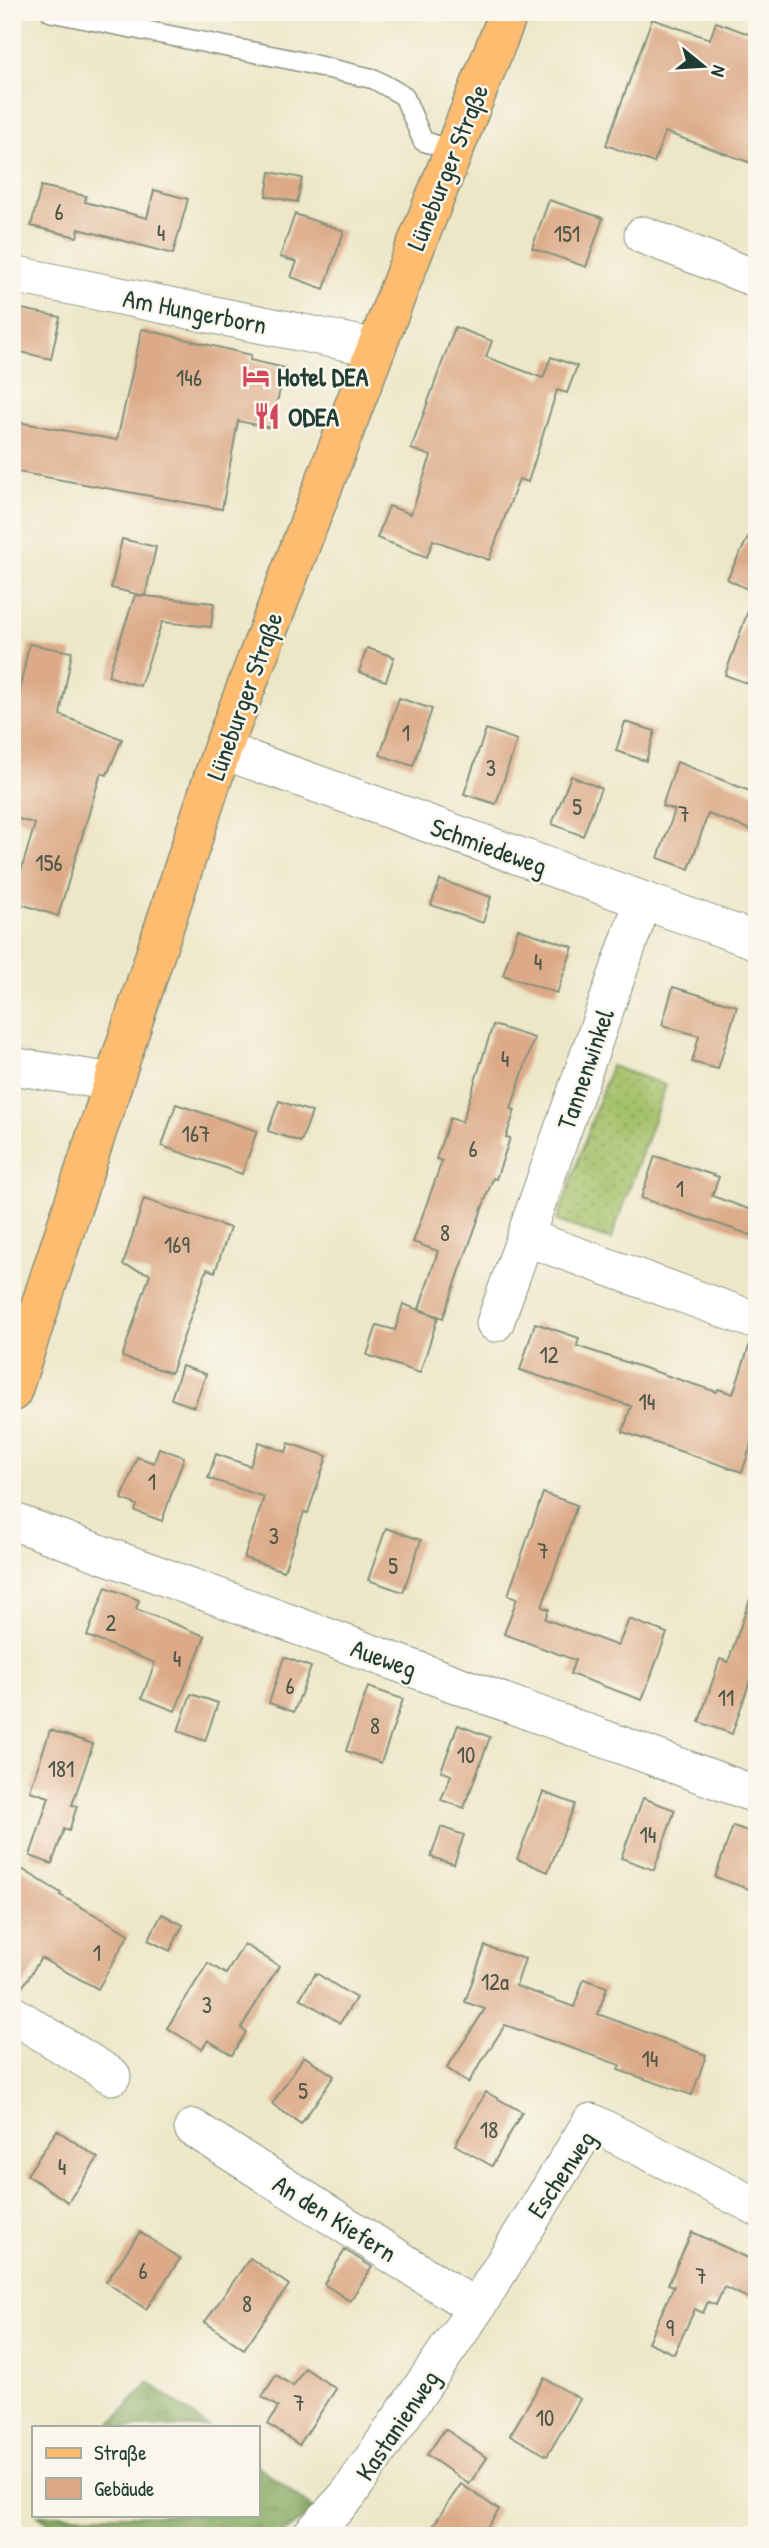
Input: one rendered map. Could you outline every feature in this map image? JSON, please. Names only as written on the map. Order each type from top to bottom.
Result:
[{"type":"main road","name":"Lüneburger Straße","points":[[12,1392],[222,750],[509,12]]},
{"type":"street","points":[[643,236],[757,279]]},
{"type":"street","name":"Am Hungerborn","points":[[12,274],[377,348]]},
{"type":"street","name":"Schmiedeweg","points":[[222,750],[757,941]]},
{"type":"street","name":"Tannenwinkel","points":[[495,1323],[643,901]]},
{"type":"street","points":[[12,1066],[113,1082]]},
{"type":"street","points":[[525,1237],[757,1321]]},
{"type":"street","name":"Aueweg","points":[[12,1521],[757,1795]]},
{"type":"street","points":[[12,2014],[112,2077]]},
{"type":"street","name":"Eschenweg","points":[[476,2308],[591,2122],[757,2207]]},
{"type":"street","name":"An den Kiefern","points":[[193,2128],[476,2308]]},
{"type":"street","name":"Kastanienweg","points":[[310,2536],[348,2495],[476,2308]]},
{"type":"lane","points":[[51,12],[293,60],[374,79],[404,96],[424,141],[454,151]]},
{"type":"green space","points":[[611,1066],[666,1085],[611,1240],[557,1221]]},
{"type":"green space","points":[[149,2382],[207,2426],[109,2426]]},
{"type":"green space","points":[[259,2467],[315,2510],[280,2536],[64,2536],[39,2516],[259,2516]]},
{"type":"building","points":[[652,19],[710,39],[716,22],[757,37],[757,165],[665,132],[654,163],[606,145]]},
{"type":"building","points":[[270,172],[302,178],[297,202],[266,196]]},
{"type":"building","points":[[41,186],[86,196],[85,202],[147,218],[154,190],[188,199],[173,254],[79,229],[77,237],[31,226]]},
{"type":"building","points":[[549,200],[603,218],[586,267],[532,248]]},
{"type":"building","points":[[295,214],[344,231],[324,289],[291,277],[297,262],[280,257]]},
{"type":"building","points":[[12,307],[60,317],[51,359],[12,350]]},
{"type":"building","points":[[455,327],[492,341],[486,357],[543,378],[551,357],[577,366],[567,393],[557,390],[528,482],[519,479],[489,560],[433,540],[427,557],[377,538],[389,506],[411,514],[431,456],[411,449]]},
{"type":"building","points":[[142,329],[251,355],[250,360],[285,368],[271,428],[238,421],[222,509],[12,471],[12,421],[117,440]]},
{"type":"building","points":[[757,520],[757,594],[727,579]]},
{"type":"building","points":[[122,539],[156,547],[145,596],[111,588]]},
{"type":"building","points":[[135,595],[214,603],[211,627],[162,622],[140,686],[108,676]]},
{"type":"building","points":[[753,597],[757,597],[757,687],[725,675]]},
{"type":"building","points":[[29,644],[72,652],[60,715],[122,739],[107,775],[101,773],[58,916],[12,901],[35,824],[12,817],[12,729]]},
{"type":"building","points":[[367,648],[394,657],[386,681],[359,672]]},
{"type":"building","points":[[399,698],[432,709],[413,766],[380,755]]},
{"type":"building","points":[[625,722],[655,731],[646,761],[616,751]]},
{"type":"building","points":[[486,729],[517,740],[496,804],[464,794]]},
{"type":"building","points":[[677,762],[757,794],[757,832],[708,814],[689,869],[658,858],[675,810],[662,806]]},
{"type":"building","points":[[571,776],[601,788],[583,836],[552,824]]},
{"type":"building","points":[[440,880],[491,897],[483,923],[431,905]]},
{"type":"building","points":[[518,929],[573,947],[557,993],[503,975]]},
{"type":"building","points":[[673,987],[737,1006],[718,1069],[692,1062],[699,1036],[662,1025]]},
{"type":"building","points":[[493,1025],[534,1038],[511,1109],[515,1110],[506,1137],[510,1138],[443,1318],[419,1309],[438,1251],[413,1242],[442,1161],[436,1159],[450,1118],[462,1122]]},
{"type":"building","points":[[279,1101],[312,1112],[301,1142],[268,1131]]},
{"type":"building","points":[[176,1104],[257,1131],[242,1174],[162,1146]]},
{"type":"building","points":[[655,1156],[719,1177],[712,1196],[757,1212],[757,1237],[641,1198]]},
{"type":"building","points":[[144,1199],[230,1228],[215,1272],[207,1269],[171,1373],[122,1357],[150,1274],[123,1265]]},
{"type":"building","points":[[403,1304],[438,1317],[420,1373],[367,1355],[377,1325],[395,1330]]},
{"type":"building","points":[[535,1323],[579,1338],[577,1346],[717,1392],[718,1389],[733,1394],[751,1341],[757,1341],[757,1428],[742,1472],[623,1432],[631,1406],[520,1370]]},
{"type":"building","points":[[182,1366],[206,1374],[194,1407],[171,1399]]},
{"type":"building","points":[[259,1442],[286,1452],[289,1443],[327,1456],[308,1513],[304,1512],[284,1571],[244,1558],[264,1497],[208,1478],[216,1454],[250,1466]]},
{"type":"building","points":[[159,1448],[184,1457],[162,1521],[135,1511],[137,1505],[122,1499],[137,1457],[154,1463]]},
{"type":"building","points":[[543,1493],[577,1505],[542,1607],[549,1609],[545,1619],[618,1646],[629,1619],[667,1633],[642,1700],[570,1674],[575,1660],[504,1634],[517,1598],[508,1595]]},
{"type":"building","points":[[386,1528],[421,1540],[403,1592],[368,1580]]},
{"type":"building","points":[[106,1587],[139,1600],[136,1609],[205,1636],[175,1711],[142,1698],[155,1663],[87,1636]]},
{"type":"building","points":[[753,1591],[757,1591],[757,1660],[732,1734],[699,1722],[720,1659],[728,1662]]},
{"type":"building","points":[[284,1657],[311,1667],[294,1712],[269,1703]]},
{"type":"building","points":[[368,1687],[403,1699],[381,1763],[346,1751]]},
{"type":"building","points":[[191,1694],[218,1703],[205,1741],[178,1731]]},
{"type":"building","points":[[458,1725],[490,1737],[464,1808],[441,1800],[451,1775],[441,1771]]},
{"type":"building","points":[[50,1730],[93,1744],[72,1805],[77,1806],[69,1831],[64,1829],[52,1864],[30,1856],[49,1797],[30,1791]]},
{"type":"building","points":[[543,1792],[575,1804],[548,1872],[517,1859]]},
{"type":"building","points":[[643,1798],[675,1810],[654,1870],[621,1858]]},
{"type":"building","points":[[733,1826],[757,1834],[757,1892],[715,1877]]},
{"type":"building","points":[[441,1827],[464,1835],[454,1864],[431,1857]]},
{"type":"building","points":[[12,1863],[61,1893],[60,1895],[129,1934],[98,1989],[41,1958],[18,1994],[12,1993]]},
{"type":"building","points":[[162,1914],[183,1925],[170,1951],[148,1940]]},
{"type":"building","points":[[244,1944],[279,1966],[241,2028],[246,2032],[232,2055],[208,2040],[202,2049],[167,2028],[208,1963],[226,1974]]},
{"type":"building","points":[[485,1946],[525,1959],[516,1986],[574,2007],[584,1979],[607,1987],[598,2014],[706,2055],[692,2095],[618,2070],[620,2065],[505,2025],[468,2083],[447,2068],[485,2009],[465,2002]]},
{"type":"building","points":[[316,1973],[356,1998],[340,2023],[300,1998]]},
{"type":"building","points":[[304,2056],[334,2076],[301,2124],[272,2104]]},
{"type":"building","points":[[486,2092],[522,2112],[492,2166],[455,2145]]},
{"type":"building","points":[[57,2130],[98,2158],[68,2202],[27,2175]]},
{"type":"building","points":[[140,2232],[180,2259],[146,2309],[106,2282]]},
{"type":"building","points":[[692,2232],[757,2262],[757,2302],[724,2287],[716,2305],[708,2302],[703,2313],[695,2309],[674,2354],[648,2342],[674,2286],[668,2284]]},
{"type":"building","points":[[345,2250],[372,2267],[350,2301],[324,2284]]},
{"type":"building","points":[[250,2258],[289,2285],[244,2349],[205,2322]]},
{"type":"building","points":[[305,2368],[336,2389],[299,2445],[268,2424],[278,2407],[262,2397],[276,2375],[293,2386]]},
{"type":"building","points":[[544,2378],[580,2399],[547,2456],[510,2435]]},
{"type":"building","points":[[445,2429],[487,2458],[469,2484],[427,2455]]},
{"type":"building","points":[[461,2484],[499,2510],[481,2536],[426,2536]]},
{"type":"place","name":"Hotel DEA","points":[[256,376]]},
{"type":"place","name":"ODEA","points":[[267,416]]}]
